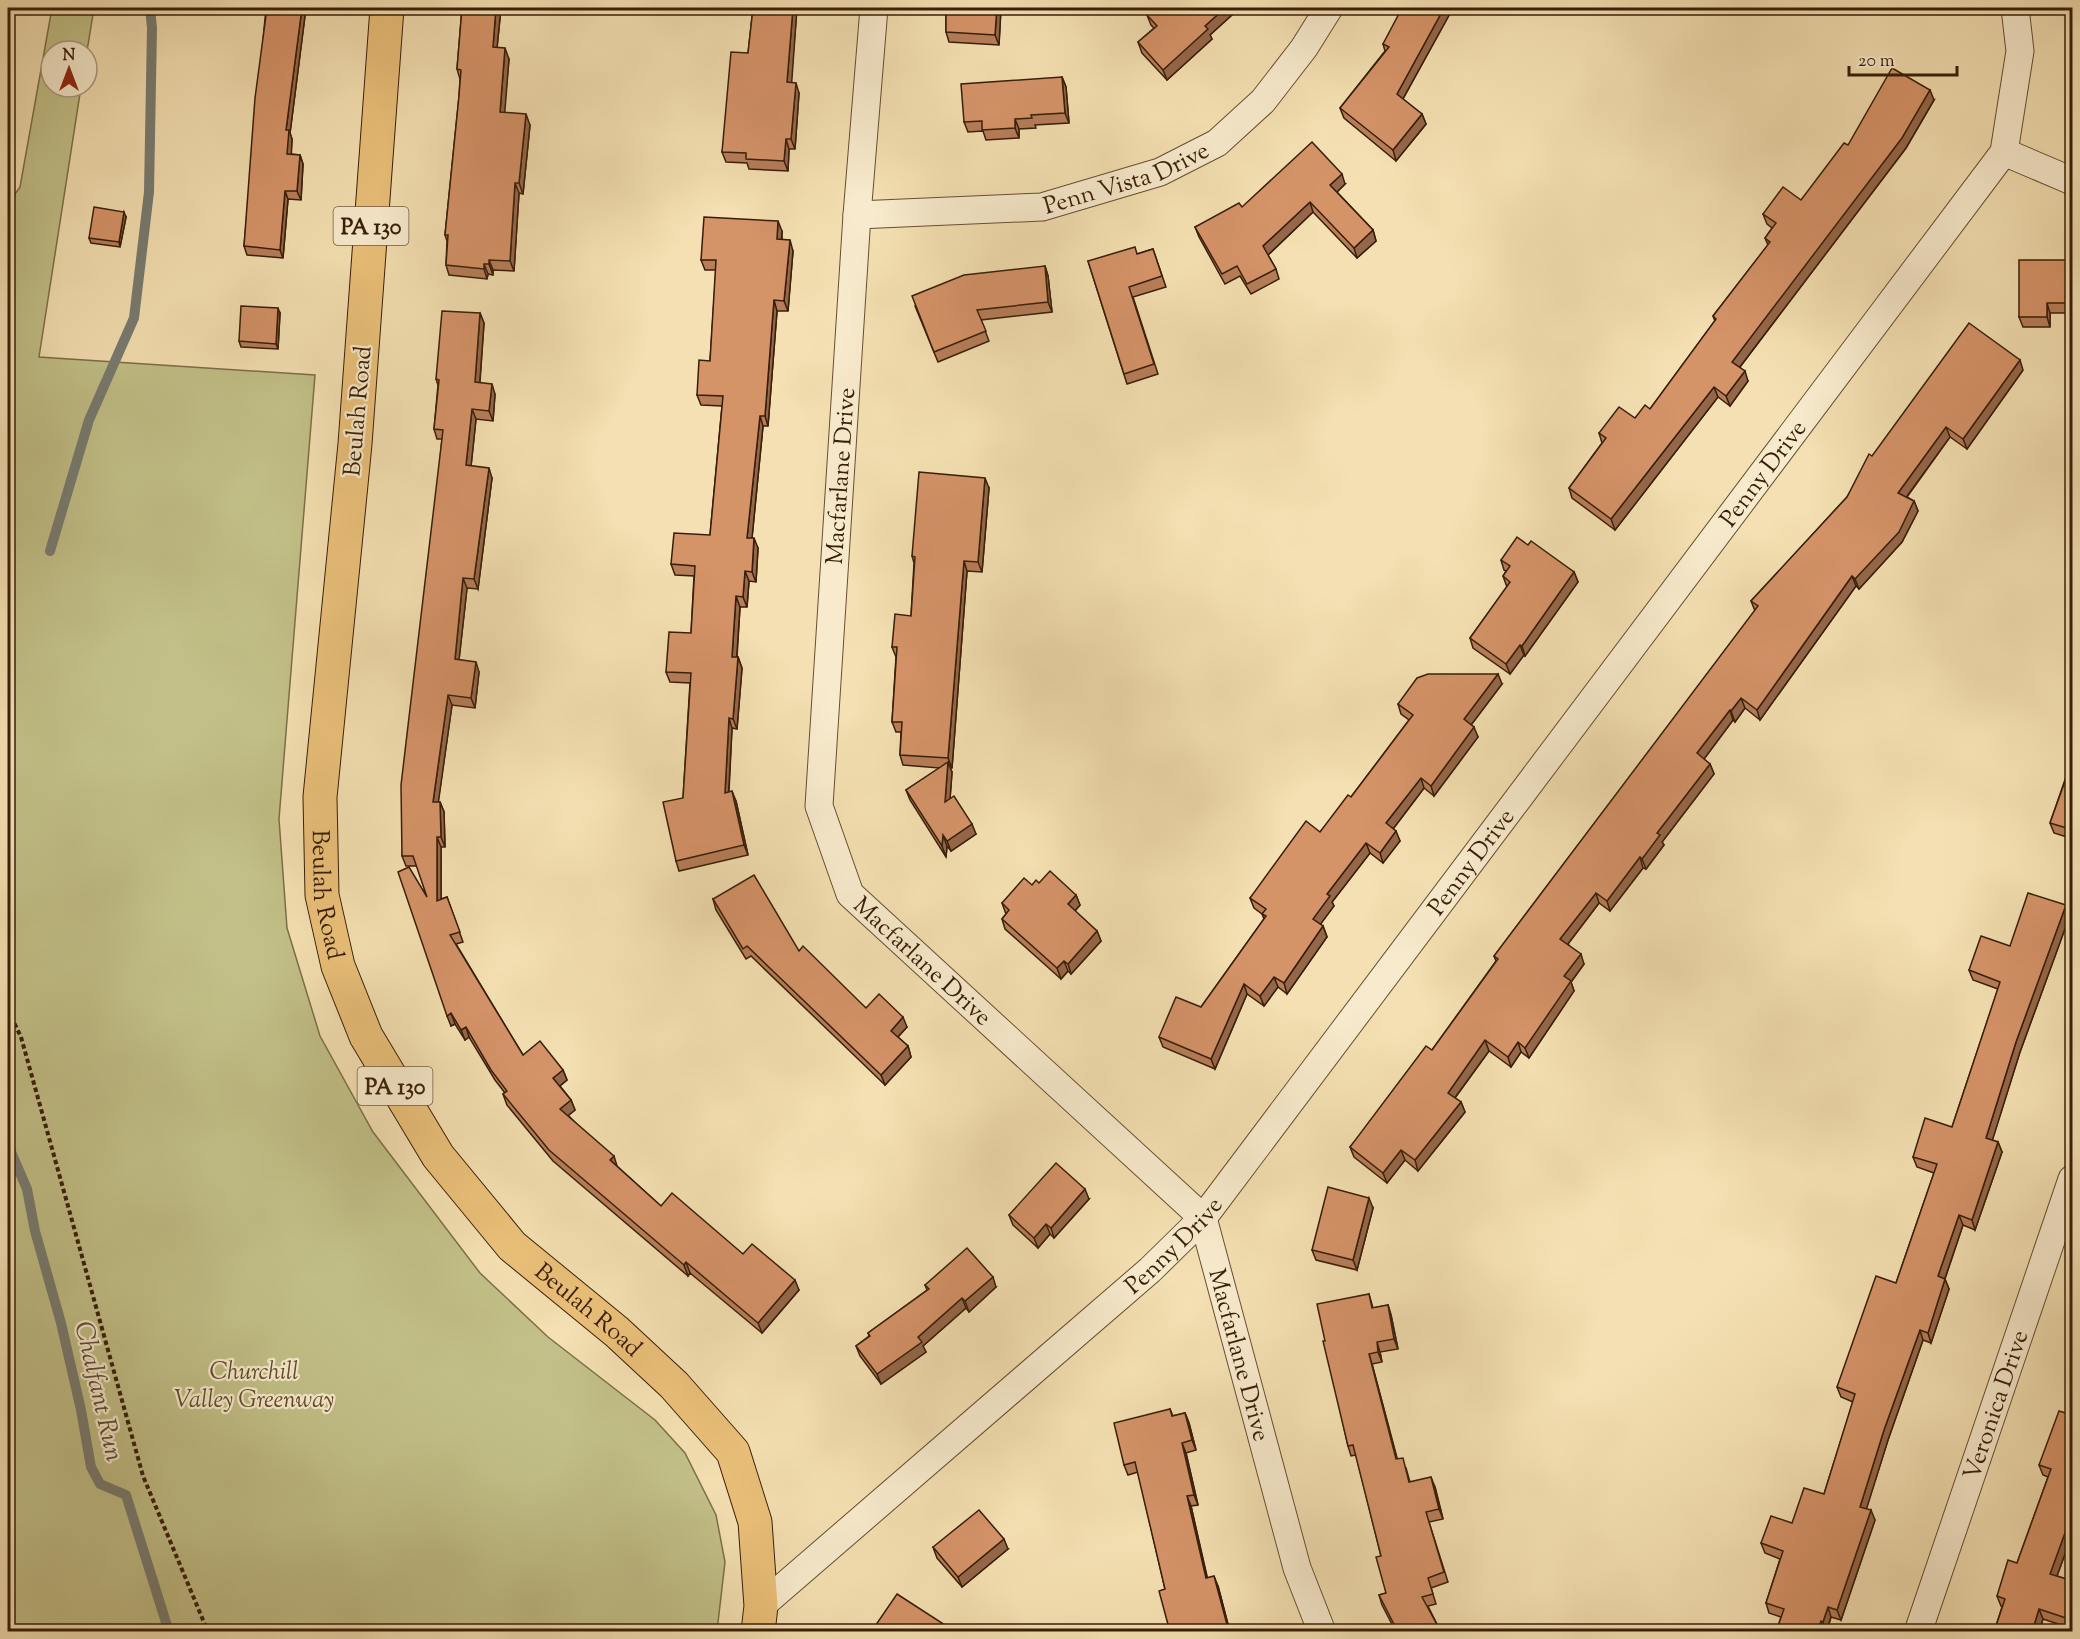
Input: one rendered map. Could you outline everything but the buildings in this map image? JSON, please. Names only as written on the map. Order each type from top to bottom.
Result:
[{"type":"main road","name":"Beulah Road","points":[[387,8],[355,444],[320,797],[322,894],[333,945],[338,966],[366,1036],[438,1156],[512,1246],[616,1332],[674,1385],[733,1452],[755,1522],[759,1619]]},
{"type":"street","name":"Macfarlane Drive","points":[[874,8],[857,214],[819,806],[850,894],[1203,1218],[1297,1568],[1322,1632]]},
{"type":"street","name":"Penn Vista Drive","points":[[857,214],[1042,207],[1160,172],[1217,142],[1263,100],[1304,48],[1329,8]]},
{"type":"street","name":"Penny Drive","points":[[759,1619],[1150,1270],[1203,1218],[2004,152],[2020,51],[2014,8]]},
{"type":"street","points":[[2004,152],[2073,181]]},
{"type":"street","name":"Veronica Drive","points":[[1918,1632],[2073,1179]]},
{"type":"path","points":[[8,1010],[21,1037],[143,1476],[208,1632]]},
{"type":"green space","name":"Churchill Valley Greenway","points":[[52,8],[94,8],[89,39],[46,39]]},
{"type":"green space","name":"Churchill Valley Greenway","points":[[39,81],[39,99],[79,99],[39,357],[315,375],[279,819],[287,928],[320,1036],[373,1132],[480,1273],[548,1337],[655,1420],[685,1453],[716,1515],[725,1562],[717,1631],[8,1631],[8,204],[20,187]]},
{"type":"waterway","points":[[50,551],[89,420],[134,318],[149,192],[152,28],[150,8]]},
{"type":"waterway","name":"Chalfant Run","points":[[8,1145],[27,1189],[35,1231],[61,1323],[81,1410],[91,1467],[100,1484],[126,1495],[169,1632]]}]
